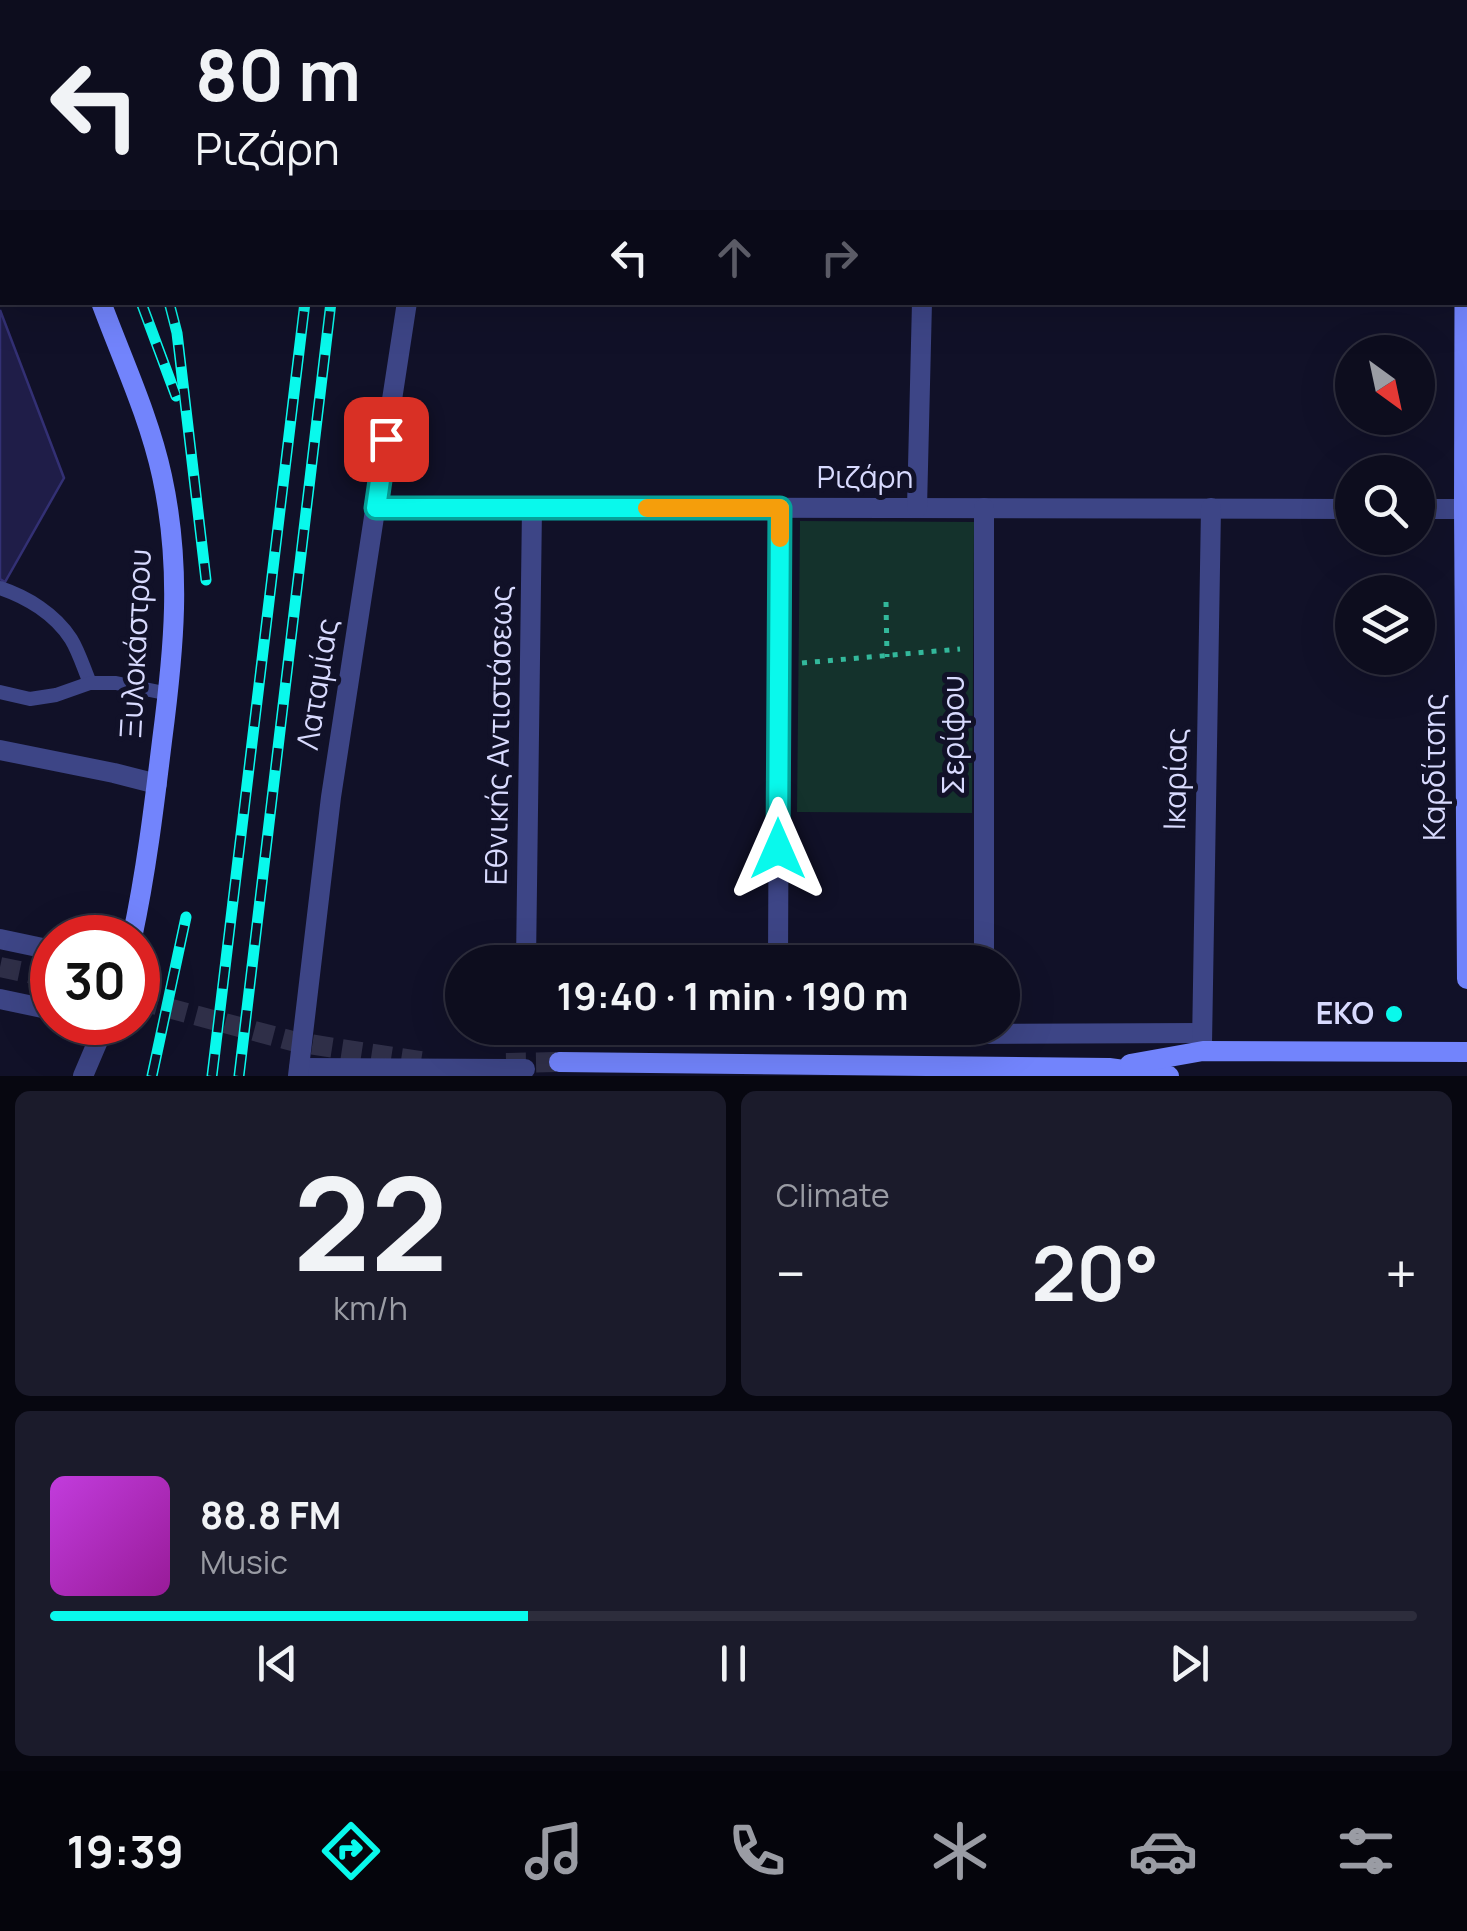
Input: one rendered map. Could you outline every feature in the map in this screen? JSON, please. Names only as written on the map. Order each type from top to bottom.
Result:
[{"type":"street","name":"Ξυλοκάστρου","points":[[102,305],[148,428],[167,502],[175,570],[169,694],[136,915]]},
{"type":"street","name":"Λαταμίας","points":[[298,1072],[331,797],[407,305]]},
{"type":"street","points":[[917,508],[922,305]]},
{"type":"street","name":"Καρδίτσης","points":[[1465,305],[1467,979]]},
{"type":"street","name":"Ριζάρη","points":[[376,508],[1335,508]]},
{"type":"street","name":"Εθνικής Αντιστάσεως","points":[[526,945],[532,508]]},
{"type":"street","points":[[778,945],[780,508]]},
{"type":"street","name":"Σερίφου","points":[[984,508],[984,945]]},
{"type":"street","name":"Ικαρίας","points":[[1202,1042],[1210,508]]},
{"type":"street","points":[[1435,509],[1464,509]]},
{"type":"street","points":[[0,750],[157,784]]},
{"type":"street","points":[[0,940],[30,946]]},
{"type":"street","points":[[0,999],[30,1005]]},
{"type":"street","points":[[1020,1033],[1385,1054],[1467,1052]]},
{"type":"street","points":[[1109,1068],[1202,1042]]},
{"type":"street","points":[[84,1076],[97,1045]]},
{"type":"street","points":[[298,1072],[525,1072],[525,1045]]},
{"type":"street","points":[[558,1062],[1109,1068],[1168,1076]]},
{"type":"lane","points":[[0,588],[48,613],[71,639],[90,683]]},
{"type":"lane","points":[[0,692],[30,699],[90,683],[116,683],[169,694]]},
{"type":"path","points":[[886,602],[887,657]]},
{"type":"path","points":[[798,663],[973,647]]},
{"type":"green space","points":[[800,521],[974,522],[972,813],[797,812]]},
{"type":"building","points":[[0,310],[64,478],[5,582],[0,579]]},
{"type":"tunnel","points":[[0,967],[30,973]]},
{"type":"tunnel","points":[[160,1006],[296,1042],[427,1062]]},
{"type":"tunnel","points":[[506,1063],[559,1062]]},
{"type":"railway","points":[[142,305],[176,396]]},
{"type":"railway","points":[[170,305],[177,333],[206,580]]},
{"type":"railway","points":[[212,1076],[305,305]]},
{"type":"railway","points":[[239,1076],[331,305]]},
{"type":"railway","points":[[152,1076],[186,917]]},
{"type":"slow traffic","points":[[647,508],[780,508],[780,538]]},
{"type":"place","name":"EKO","points":[[1394,1014]]},
{"type":"route","points":[[386,439],[376,508],[780,508],[778,849]]}]
